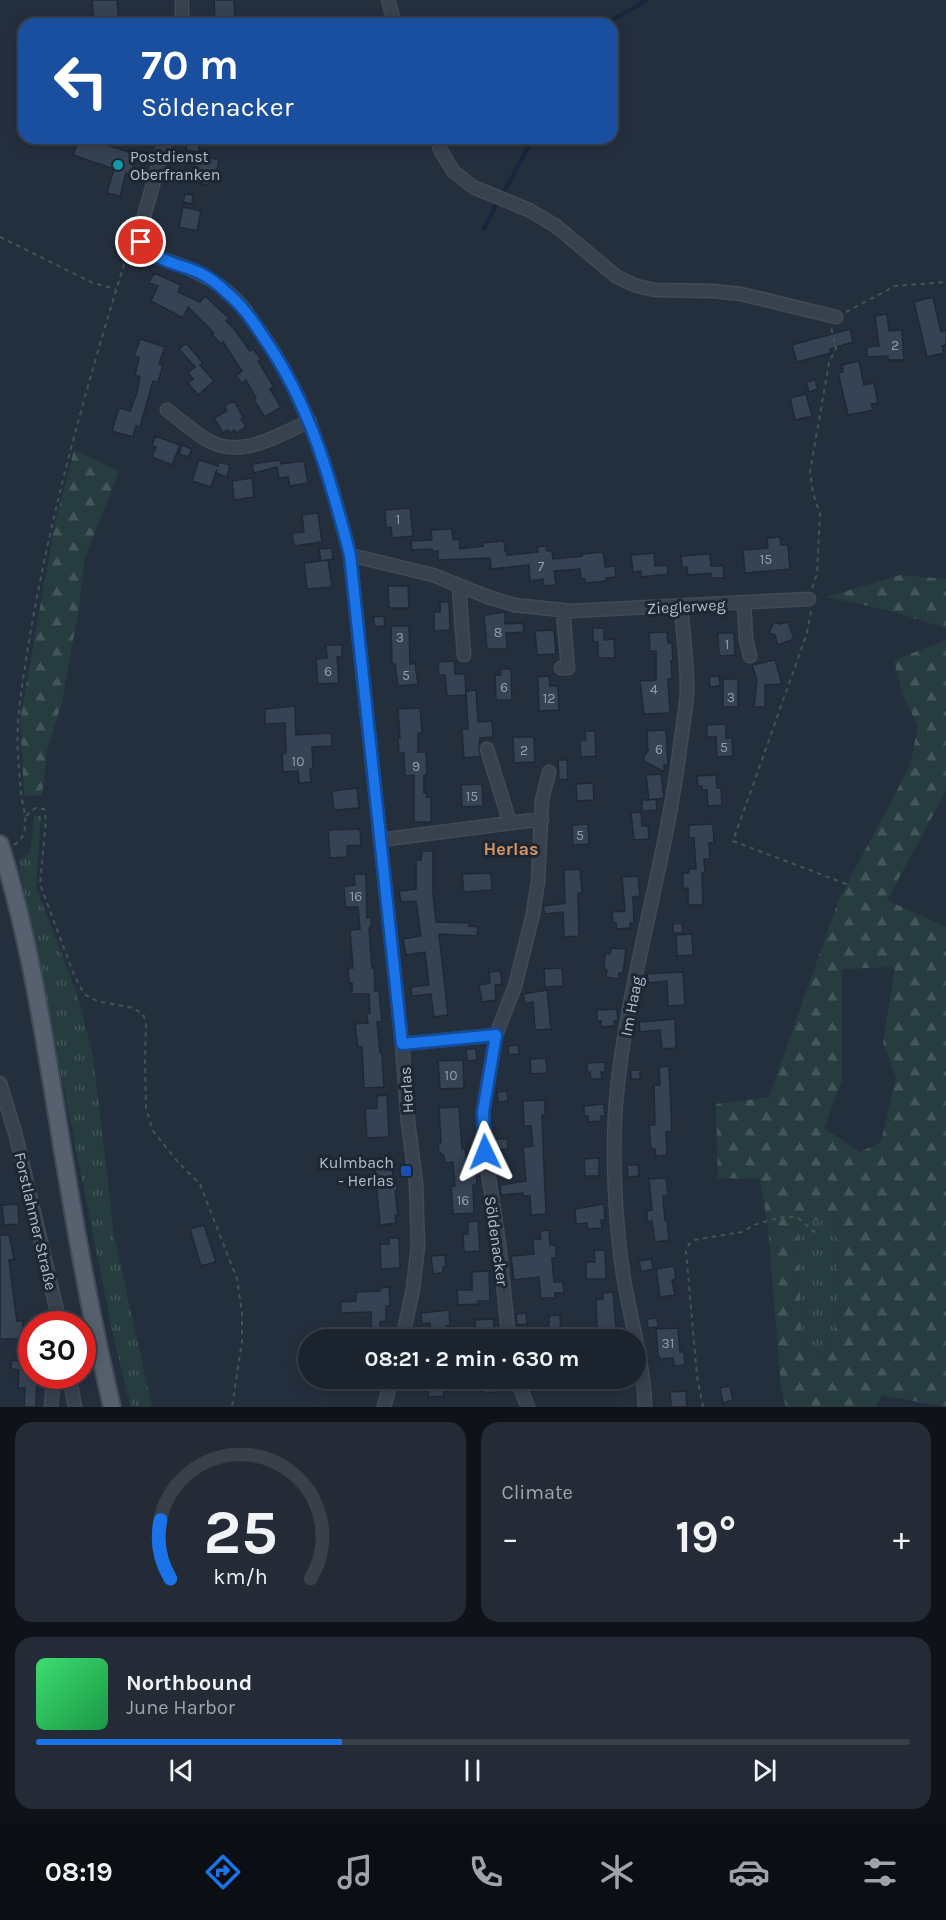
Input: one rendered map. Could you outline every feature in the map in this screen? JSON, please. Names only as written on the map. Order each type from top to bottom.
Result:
[{"type":"main road","points":[[1,849],[26,944],[69,1188],[112,1407]]},
{"type":"street","points":[[182,0],[182,18]]},
{"type":"street","points":[[388,0],[393,18]]},
{"type":"street","points":[[139,234],[164,144]]},
{"type":"street","points":[[438,144],[453,171],[474,188],[538,215],[556,226],[617,277],[637,286],[656,290],[741,294],[832,316]]},
{"type":"street","name":"Herlas","points":[[139,234],[146,250],[202,274],[220,286],[240,304],[279,358],[310,421],[332,484],[350,555],[416,1183],[418,1246],[413,1289],[404,1329]]},
{"type":"street","points":[[167,410],[207,440],[230,448],[253,446],[310,421]]},
{"type":"street","name":"Zieglerweg","points":[[350,555],[424,572],[514,605],[563,610],[681,607],[808,599]]},
{"type":"street","points":[[459,586],[464,655]]},
{"type":"street","points":[[744,603],[746,639],[750,656]]},
{"type":"street","name":"Im Haag","points":[[645,1407],[639,1348],[626,1289],[620,1247],[615,1151],[617,1092],[629,1015],[675,787],[687,692],[681,607]]},
{"type":"street","points":[[561,668],[568,668],[563,610]]},
{"type":"street","points":[[487,749],[510,823]]},
{"type":"street","name":"Söldenacker","points":[[508,1329],[499,1244],[483,1131],[486,1093],[496,1035],[515,986],[533,914],[538,881],[542,800],[549,772]]},
{"type":"street","points":[[380,840],[542,819]]},
{"type":"street","points":[[402,1044],[496,1035]]},
{"type":"street","name":"Forstlahmer Straße","points":[[1,1089],[16,1136],[57,1311]]},
{"type":"street","points":[[51,1407],[53,1389]]},
{"type":"street","points":[[72,1389],[75,1407]]},
{"type":"street","points":[[384,1407],[389,1389]]},
{"type":"street","points":[[521,1389],[528,1407]]},
{"type":"path","points":[[1,849],[18,843],[23,836],[26,816],[22,802],[18,720],[49,533],[65,468],[116,290],[126,258],[139,234]]},
{"type":"path","points":[[0,237],[93,283],[116,290]]},
{"type":"path","points":[[849,885],[733,841],[807,633],[811,611],[808,599],[816,574],[820,514],[813,493],[810,472],[829,363],[836,348],[832,316],[895,286],[946,282]]},
{"type":"path","points":[[26,816],[34,808],[44,809],[46,820],[40,884],[74,975],[84,994],[97,1001],[133,1008],[143,1014],[146,1023],[146,1108],[153,1131],[177,1161],[200,1184],[237,1279],[242,1313],[242,1341],[232,1407]]},
{"type":"path","points":[[703,1407],[693,1346],[693,1319],[686,1251],[689,1244],[694,1240],[742,1232],[754,1225],[785,1216],[798,1218],[819,1236]]},
{"type":"green space","points":[[74,450],[119,471],[85,558],[79,607],[62,702],[47,750],[42,795],[24,796],[20,720],[55,523]]},
{"type":"green space","points":[[900,575],[946,579],[946,628],[887,610],[827,597]]},
{"type":"green space","points":[[946,640],[946,791],[887,900],[946,927],[946,1407],[882,1395],[876,1407],[786,1407],[781,1388],[768,1227],[760,1179],[718,1178],[716,1104],[769,1097],[839,899],[910,766],[918,726],[902,694],[894,660]],"holes":[[[895,967],[883,1042],[896,1078],[881,1142],[860,1152],[824,1128],[842,1080],[842,969]],[[835,1214],[838,1320],[822,1358],[802,1352],[798,1226]]]},
{"type":"green space","points":[[34,816],[41,816],[36,887],[77,994],[93,1055],[114,1235],[152,1407],[131,1407],[113,1335],[18,860],[30,852]]},
{"type":"green space","points":[[835,1214],[838,1320],[822,1358],[802,1353],[798,1225]]},
{"type":"building","points":[[92,0],[117,0],[119,18],[94,18]]},
{"type":"building","points":[[214,0],[234,0],[235,18],[215,18]]},
{"type":"building","name":"Postdienst Oberfranken","points":[[77,144],[105,144],[137,155],[130,175],[126,173],[120,196],[107,193],[114,169],[73,155]]},
{"type":"building","points":[[187,144],[200,144],[198,152],[186,150]]},
{"type":"building","points":[[197,155],[219,160],[216,174],[211,172],[208,185],[191,182]]},
{"type":"building","points":[[185,194],[193,195],[192,204],[183,202]]},
{"type":"building","points":[[183,207],[201,211],[197,231],[179,227]]},
{"type":"building","points":[[154,273],[181,285],[178,292],[200,302],[205,296],[229,318],[226,321],[250,351],[253,349],[261,359],[258,361],[274,387],[270,389],[281,407],[265,417],[254,400],[256,398],[246,380],[242,383],[236,376],[242,371],[223,342],[221,344],[212,335],[214,333],[188,307],[183,318],[151,301],[158,286],[149,283]]},
{"type":"building","points":[[933,297],[941,332],[946,330],[946,345],[942,346],[944,353],[927,357],[914,302]]},
{"type":"building","points":[[887,314],[889,331],[902,330],[904,360],[888,360],[888,356],[867,357],[867,347],[879,346],[875,316]]},
{"type":"building","points":[[850,329],[853,342],[830,349],[831,353],[797,362],[792,345]]},
{"type":"building","points":[[140,339],[165,347],[159,364],[163,365],[158,382],[153,381],[140,427],[136,426],[133,437],[112,431],[119,408],[130,411],[137,392],[140,377],[135,375],[139,358],[134,356]]},
{"type":"building","points":[[186,343],[203,363],[200,365],[214,381],[198,395],[188,383],[193,379],[188,373],[195,367],[179,349]]},
{"type":"building","points":[[859,361],[864,385],[874,383],[878,403],[871,404],[873,410],[848,415],[838,373],[843,372],[842,365]]},
{"type":"building","points":[[815,380],[818,389],[809,392],[806,382]]},
{"type":"building","points":[[806,394],[812,416],[795,420],[790,398]]},
{"type":"building","points":[[234,401],[246,427],[236,433],[234,430],[230,433],[228,430],[223,433],[214,418],[227,411],[224,406]]},
{"type":"building","points":[[155,436],[180,445],[172,465],[152,457],[156,447],[152,446]]},
{"type":"building","points":[[182,445],[192,449],[188,457],[179,454]]},
{"type":"building","points":[[199,460],[218,466],[219,462],[230,465],[227,477],[216,473],[217,469],[211,487],[192,481]]},
{"type":"building","points":[[280,460],[281,464],[304,461],[308,483],[290,486],[288,477],[279,478],[277,467],[254,473],[252,464]]},
{"type":"building","points":[[252,478],[254,497],[234,500],[232,481]]},
{"type":"building","points":[[410,508],[413,536],[392,538],[391,527],[386,528],[385,510]]},
{"type":"building","points":[[318,513],[322,542],[294,546],[292,533],[304,532],[302,515]]},
{"type":"building","points":[[452,529],[453,540],[459,539],[460,549],[483,546],[482,543],[504,541],[507,555],[538,552],[537,547],[546,546],[547,551],[552,551],[553,559],[603,552],[605,567],[615,566],[616,577],[606,578],[606,581],[585,583],[585,579],[581,579],[580,569],[554,571],[556,585],[544,586],[543,579],[530,581],[529,565],[491,569],[490,558],[438,560],[438,551],[412,550],[411,541],[432,540],[431,530]]},
{"type":"building","points":[[780,537],[781,545],[788,545],[790,569],[745,573],[743,550],[768,548],[767,538]]},
{"type":"building","points":[[332,548],[333,559],[321,561],[319,549]]},
{"type":"building","points":[[654,553],[655,566],[667,565],[668,574],[641,577],[641,571],[633,572],[631,555]]},
{"type":"building","points":[[710,554],[711,566],[723,566],[724,578],[711,578],[711,573],[688,575],[687,567],[682,568],[681,556]]},
{"type":"building","points":[[328,560],[332,587],[307,589],[304,563]]},
{"type":"building","points":[[388,586],[408,586],[409,608],[389,608]]},
{"type":"building","points":[[440,602],[449,602],[450,630],[434,631],[434,612],[440,612]]},
{"type":"building","points":[[505,612],[505,624],[523,623],[524,632],[506,633],[507,649],[487,649],[484,615]]},
{"type":"building","points":[[384,616],[385,626],[375,627],[373,617]]},
{"type":"building","points":[[774,622],[779,624],[788,622],[794,639],[778,645],[775,635],[769,633]]},
{"type":"building","points":[[391,626],[409,626],[410,664],[415,663],[418,684],[398,686],[395,664],[392,664]]},
{"type":"building","points":[[593,628],[604,628],[604,640],[614,639],[615,658],[598,658],[598,642],[593,642]]},
{"type":"building","points":[[554,630],[556,654],[537,655],[535,631]]},
{"type":"building","points":[[667,632],[668,643],[672,643],[673,661],[671,661],[672,679],[668,679],[670,713],[644,714],[640,681],[656,680],[656,651],[650,651],[649,633]]},
{"type":"building","points":[[718,633],[734,633],[735,655],[719,656]]},
{"type":"building","points":[[326,645],[342,645],[342,657],[337,657],[339,683],[318,684],[316,659],[327,658]]},
{"type":"building","points":[[775,660],[782,684],[765,685],[765,707],[754,707],[757,680],[752,665]]},
{"type":"building","points":[[454,661],[455,674],[465,674],[466,695],[447,696],[445,675],[439,675],[438,662]]},
{"type":"building","points":[[500,669],[511,669],[512,700],[496,700],[495,675],[501,675]]},
{"type":"building","points":[[549,676],[550,686],[558,686],[559,710],[539,711],[538,677]]},
{"type":"building","points":[[719,676],[720,686],[710,687],[709,677]]},
{"type":"building","points":[[723,679],[738,679],[738,707],[723,707]]},
{"type":"building","points":[[476,690],[478,722],[492,721],[493,737],[480,738],[481,756],[464,758],[462,729],[468,729],[466,691]]},
{"type":"building","points":[[295,706],[296,735],[331,733],[332,746],[312,747],[311,782],[299,783],[298,771],[283,772],[282,754],[286,753],[285,723],[265,724],[265,709]]},
{"type":"building","points":[[420,708],[422,733],[418,733],[418,752],[426,752],[427,775],[424,775],[424,793],[427,793],[426,797],[431,797],[431,822],[414,822],[414,775],[405,776],[404,753],[399,753],[398,709]]},
{"type":"building","points":[[726,724],[726,738],[732,738],[733,756],[717,757],[716,737],[707,737],[707,725]]},
{"type":"building","points":[[666,730],[668,765],[664,765],[664,772],[644,761],[644,756],[648,751],[647,731]]},
{"type":"building","points":[[585,731],[595,731],[596,756],[581,757],[580,741],[586,740]]},
{"type":"building","points":[[513,737],[534,737],[535,762],[514,763]]},
{"type":"building","points":[[558,760],[567,760],[568,779],[559,780]]},
{"type":"building","points":[[661,774],[664,798],[649,800],[646,775]]},
{"type":"building","points":[[716,775],[717,788],[721,788],[722,805],[708,806],[707,790],[702,790],[702,786],[698,786],[697,776]]},
{"type":"building","points":[[593,783],[594,800],[577,801],[576,784]]},
{"type":"building","points":[[482,784],[483,806],[462,807],[461,785]]},
{"type":"building","points":[[357,788],[359,808],[334,810],[332,791]]},
{"type":"building","points":[[656,799],[657,810],[642,811],[642,800]]},
{"type":"building","points":[[641,812],[642,826],[648,826],[649,839],[634,840],[631,813]]},
{"type":"building","points":[[588,824],[589,844],[573,845],[572,825]]},
{"type":"building","points":[[713,824],[714,843],[709,843],[710,859],[704,859],[705,873],[702,873],[703,905],[688,905],[688,888],[683,889],[683,873],[689,873],[689,869],[696,869],[694,838],[689,838],[689,825]]},
{"type":"building","points":[[360,829],[361,845],[347,846],[347,857],[330,858],[328,830]]},
{"type":"building","points":[[422,851],[433,851],[436,922],[469,923],[469,926],[478,927],[477,936],[439,934],[448,1015],[434,1017],[431,994],[412,996],[411,987],[429,985],[425,952],[406,955],[403,939],[421,936],[416,901],[401,902],[399,891],[416,889],[416,860],[421,860]]},
{"type":"building","points":[[580,869],[582,893],[578,893],[579,936],[564,937],[563,912],[545,914],[543,906],[565,903],[564,870]]},
{"type":"building","points":[[491,873],[492,890],[464,892],[462,874]]},
{"type":"building","points":[[354,874],[366,874],[367,918],[371,917],[371,928],[369,928],[372,968],[374,967],[375,991],[379,991],[382,1022],[377,1022],[384,1087],[364,1088],[362,1047],[358,1047],[355,1024],[368,1023],[367,1014],[370,1013],[369,994],[352,994],[352,983],[349,983],[348,968],[353,968],[350,930],[360,929],[358,907],[345,907],[344,886],[355,885]]},
{"type":"building","points":[[638,876],[640,896],[633,897],[634,923],[630,923],[630,928],[617,929],[616,923],[613,923],[612,912],[625,911],[622,877]]},
{"type":"building","points":[[682,923],[683,933],[673,933],[673,924]]},
{"type":"building","points":[[692,934],[693,955],[677,956],[676,935]]},
{"type":"building","points":[[611,948],[626,949],[623,973],[619,973],[619,979],[606,977],[605,954],[610,954]]},
{"type":"building","points":[[562,968],[563,986],[545,987],[544,969]]},
{"type":"building","points":[[500,971],[502,984],[495,985],[496,1000],[482,1002],[479,985],[490,983],[489,972]]},
{"type":"building","points":[[683,972],[685,1005],[668,1006],[667,981],[648,983],[647,974]]},
{"type":"building","points":[[547,990],[551,1029],[535,1030],[533,1002],[525,1004],[523,994]]},
{"type":"building","points":[[617,1009],[618,1021],[614,1021],[614,1026],[601,1027],[601,1021],[597,1021],[597,1010]]},
{"type":"building","points":[[675,1019],[676,1048],[662,1049],[660,1030],[640,1032],[639,1022]]},
{"type":"building","points":[[518,1045],[519,1054],[509,1055],[508,1046]]},
{"type":"building","points":[[466,1049],[476,1049],[477,1060],[467,1061]]},
{"type":"building","points":[[546,1058],[547,1073],[531,1074],[530,1059]]},
{"type":"building","points":[[463,1060],[464,1088],[440,1089],[438,1061]]},
{"type":"building","points":[[605,1062],[605,1072],[601,1072],[602,1079],[591,1079],[590,1072],[587,1072],[587,1063]]},
{"type":"building","points":[[669,1066],[672,1131],[666,1132],[667,1155],[656,1156],[655,1149],[651,1149],[649,1125],[655,1125],[654,1085],[660,1085],[659,1067]]},
{"type":"building","points":[[631,1070],[640,1070],[640,1079],[631,1079]]},
{"type":"building","points":[[507,1091],[508,1101],[498,1102],[497,1092]]},
{"type":"building","points":[[387,1095],[389,1137],[367,1138],[365,1109],[377,1108],[377,1096]]},
{"type":"building","points":[[545,1100],[545,1115],[542,1115],[546,1214],[531,1215],[530,1196],[523,1196],[523,1193],[501,1195],[500,1185],[526,1181],[523,1147],[533,1146],[531,1126],[524,1126],[523,1101]]},
{"type":"building","points":[[604,1104],[605,1116],[601,1116],[601,1121],[588,1122],[588,1116],[584,1116],[584,1106]]},
{"type":"building","points":[[459,1107],[462,1149],[465,1148],[470,1172],[476,1171],[477,1184],[473,1185],[474,1213],[453,1214],[451,1186],[455,1186],[453,1162],[445,1163],[444,1156],[439,1152],[438,1145],[441,1142],[439,1108]]},
{"type":"building","points":[[495,1139],[507,1139],[508,1149],[496,1150]]},
{"type":"building","points":[[381,1154],[391,1154],[393,1178],[396,1178],[398,1215],[395,1215],[396,1223],[380,1225],[375,1170],[381,1169]]},
{"type":"building","points":[[599,1158],[599,1176],[585,1176],[584,1159]]},
{"type":"building","points":[[627,1165],[638,1165],[639,1176],[628,1177]]},
{"type":"building","points":[[666,1178],[668,1195],[663,1196],[669,1240],[655,1242],[652,1221],[647,1222],[647,1211],[652,1210],[649,1179]]},
{"type":"building","points":[[18,1204],[19,1224],[4,1225],[2,1205]]},
{"type":"building","points":[[604,1204],[605,1220],[601,1220],[602,1228],[588,1229],[587,1223],[576,1224],[575,1209]]},
{"type":"building","points":[[478,1221],[480,1251],[464,1252],[463,1234],[468,1234],[468,1222]]},
{"type":"building","points":[[204,1225],[216,1262],[201,1266],[190,1229]]},
{"type":"building","points":[[549,1230],[550,1245],[556,1245],[556,1258],[552,1258],[554,1282],[563,1282],[564,1293],[555,1293],[555,1298],[541,1298],[539,1277],[514,1280],[511,1256],[534,1254],[533,1239],[541,1239],[540,1231]]},
{"type":"building","points":[[0,1235],[9,1235],[14,1259],[9,1260],[18,1321],[18,1339],[0,1339]]},
{"type":"building","points":[[389,1238],[399,1238],[400,1268],[381,1269],[380,1244],[389,1244]]},
{"type":"building","points":[[594,1250],[605,1250],[606,1279],[586,1279],[586,1262],[595,1262]]},
{"type":"building","points":[[445,1255],[446,1267],[443,1267],[443,1273],[433,1274],[431,1256]]},
{"type":"building","points":[[651,1259],[653,1269],[641,1272],[639,1261]]},
{"type":"building","points":[[674,1266],[676,1279],[672,1280],[675,1295],[660,1297],[656,1269]]},
{"type":"building","points":[[489,1271],[490,1301],[458,1305],[457,1290],[472,1290],[472,1272]]},
{"type":"building","points":[[389,1287],[390,1306],[386,1306],[386,1321],[380,1322],[380,1329],[372,1329],[371,1312],[341,1313],[341,1302],[356,1301],[356,1292],[380,1291],[380,1288]]},
{"type":"building","points":[[613,1292],[616,1328],[597,1328],[596,1300],[603,1299],[603,1293]]},
{"type":"building","points":[[449,1310],[450,1326],[446,1326],[446,1329],[431,1329],[430,1323],[422,1324],[421,1313]]},
{"type":"building","points":[[526,1313],[527,1324],[517,1325],[516,1314]]},
{"type":"building","points":[[560,1315],[561,1329],[545,1329],[545,1326],[549,1326],[549,1316]]},
{"type":"building","points":[[657,1318],[658,1327],[648,1328],[647,1319]]},
{"type":"building","points":[[494,1319],[494,1329],[476,1329],[475,1320]]},
{"type":"building","points":[[678,1328],[680,1352],[684,1352],[685,1365],[674,1366],[673,1358],[661,1359],[658,1356],[656,1329]]},
{"type":"building","points":[[12,1360],[18,1361],[18,1370],[11,1369]]},
{"type":"building","points":[[730,1386],[733,1400],[723,1403],[720,1388]]},
{"type":"building","points":[[25,1389],[37,1389],[36,1407],[24,1407]]},
{"type":"building","points":[[428,1389],[444,1389],[444,1396],[428,1397]]},
{"type":"building","points":[[484,1389],[499,1389],[499,1392],[484,1393]]},
{"type":"building","points":[[686,1391],[687,1407],[671,1407],[670,1392]]},
{"type":"waterway","points":[[616,18],[647,0]]},
{"type":"waterway","points":[[505,190],[530,144]]},
{"type":"waterway","points":[[484,229],[496,205]]},
{"type":"place","name":"Postdienst Oberfranken","points":[[118,165]]},
{"type":"place","name":"Kulmbach - Herlas","points":[[406,1171]]},
{"type":"district","name":"Herlas","points":[[511,849]]},
{"type":"route","points":[[141,242],[146,250],[202,274],[240,304],[279,358],[310,421],[332,484],[350,555],[402,1044],[496,1035],[483,1112],[485,1152]]}]
